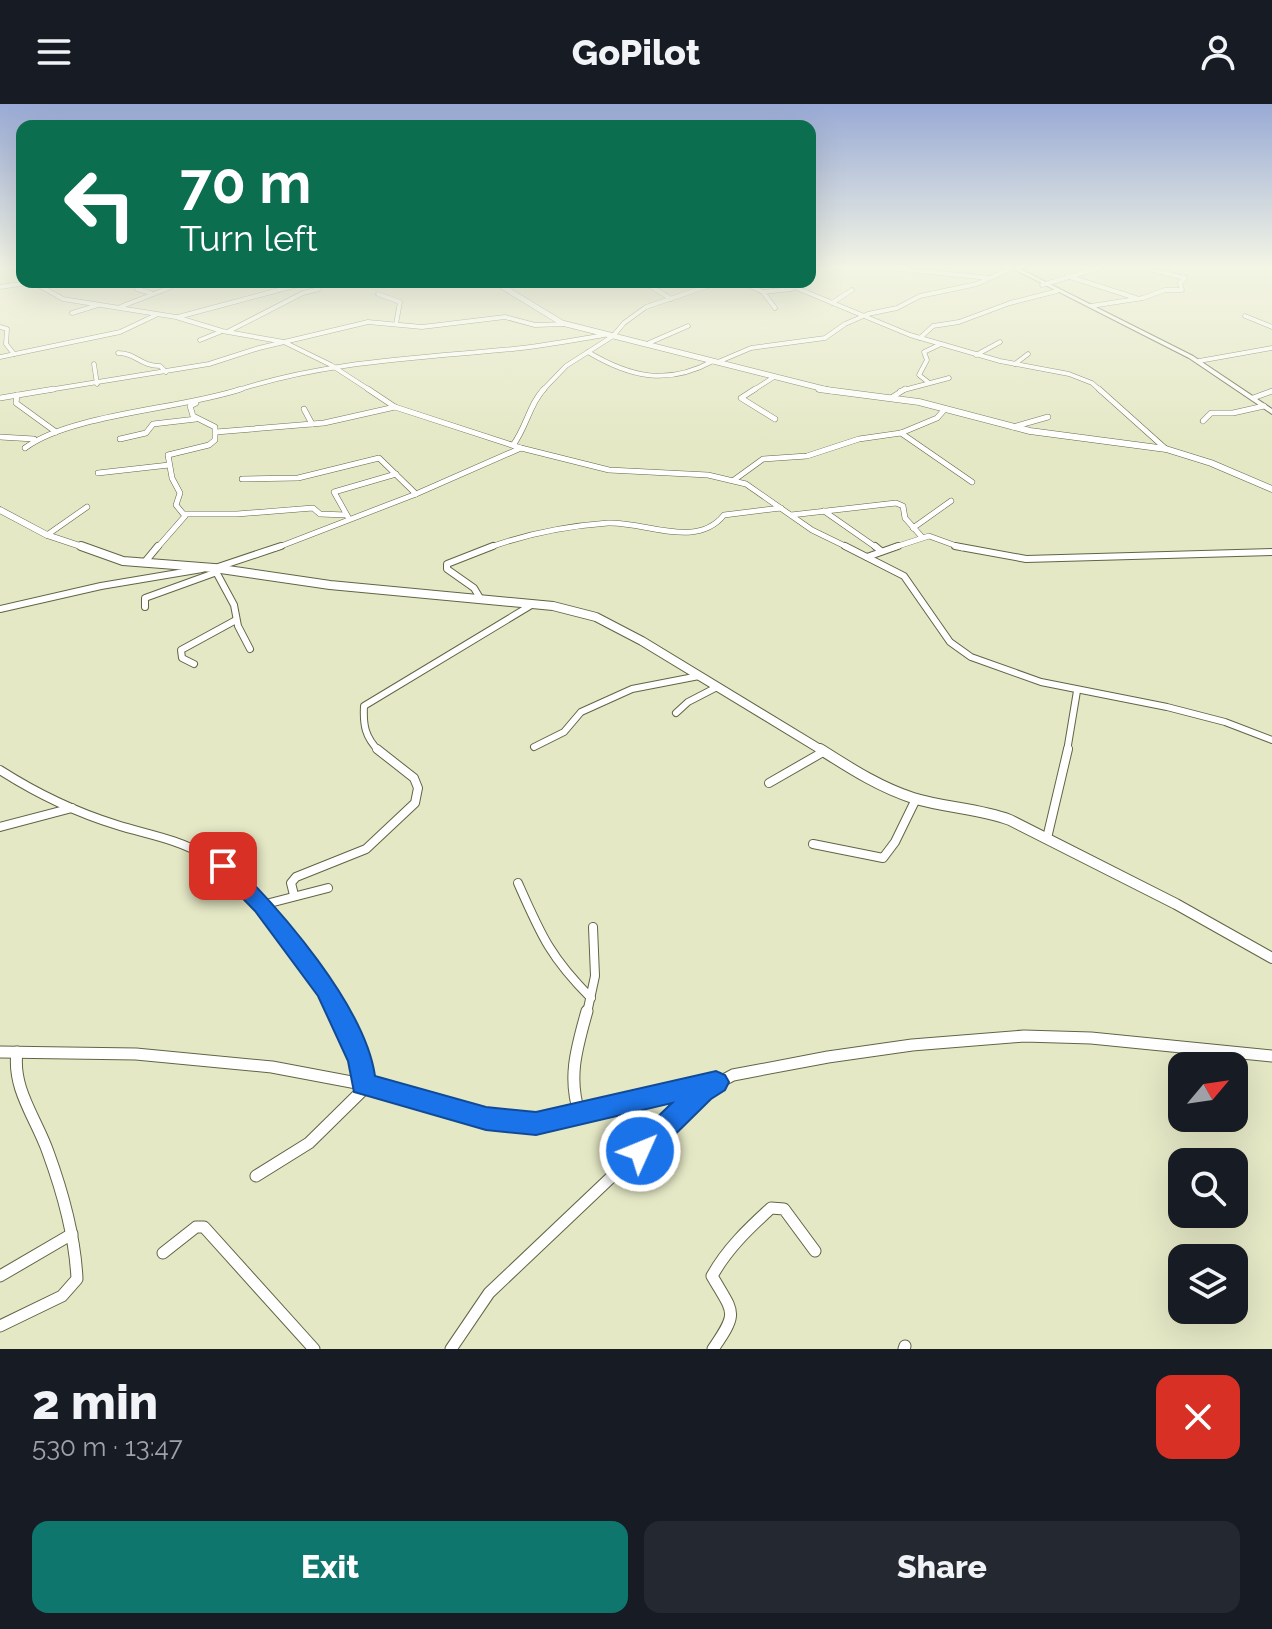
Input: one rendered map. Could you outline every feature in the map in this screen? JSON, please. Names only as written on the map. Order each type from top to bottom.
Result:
[{"type":"main road","points":[[1130,326],[1199,361],[1272,412]]},
{"type":"street","points":[[0,357],[120,332],[132,326]]},
{"type":"street","points":[[206,326],[284,342],[335,368],[395,407],[521,448],[609,470],[708,475],[753,487],[830,540],[904,576],[941,630],[960,651],[1005,671],[1077,691],[1225,722],[1272,740]]},
{"type":"street","points":[[200,340],[237,326]]},
{"type":"street","points":[[0,398],[219,362],[348,326]]},
{"type":"street","points":[[572,326],[831,391],[891,398],[945,409],[1011,428],[1166,449],[1272,486]]},
{"type":"street","points":[[513,445],[521,438],[538,395],[550,379],[623,326]]},
{"type":"street","points":[[649,343],[688,326]]},
{"type":"street","points":[[588,352],[628,374],[646,379],[699,368],[751,348],[825,338],[846,326]]},
{"type":"street","points":[[889,326],[976,355],[1069,374],[1097,386],[1166,449]]},
{"type":"street","points":[[920,338],[922,332],[932,326]]},
{"type":"street","points":[[0,327],[7,329],[6,344],[14,354]]},
{"type":"street","points":[[25,448],[37,439],[106,418],[198,402],[260,382],[399,357],[533,347],[604,335]]},
{"type":"street","points":[[976,355],[1000,342]]},
{"type":"street","points":[[928,382],[919,375],[927,360],[924,352],[941,344]]},
{"type":"street","points":[[1199,361],[1272,348]]},
{"type":"street","points":[[118,353],[129,353],[146,366],[160,366],[166,372]]},
{"type":"street","points":[[1015,364],[1028,354]]},
{"type":"street","points":[[94,364],[97,384]]},
{"type":"street","points":[[1069,374],[1077,368]]},
{"type":"street","points":[[774,377],[741,398],[775,419]]},
{"type":"street","points":[[891,398],[902,390],[949,378]]},
{"type":"street","points":[[1253,398],[1272,391]]},
{"type":"street","points":[[17,395],[16,403],[56,433]]},
{"type":"street","points":[[196,419],[190,406],[198,402]]},
{"type":"street","points":[[1203,421],[1211,413],[1233,413],[1264,406]]},
{"type":"street","points":[[216,432],[312,424],[395,407]]},
{"type":"street","points":[[304,409],[312,424]]},
{"type":"street","points":[[734,480],[763,459],[807,456],[859,439],[901,433],[937,418],[945,409]]},
{"type":"street","points":[[1011,428],[1048,417]]},
{"type":"street","points":[[120,439],[149,432],[153,424],[196,419],[211,424],[216,432],[215,440],[209,445],[171,453],[168,457],[180,493],[176,505],[185,514],[237,514],[313,508],[320,514],[348,516]]},
{"type":"street","points":[[901,433],[972,482]]},
{"type":"street","points":[[0,439],[37,439]]},
{"type":"street","points":[[145,607],[145,598],[244,561],[348,516],[416,494],[521,448]]},
{"type":"street","points":[[242,479],[298,478],[376,458],[416,494]]},
{"type":"street","points":[[98,473],[169,465]]},
{"type":"street","points":[[348,516],[334,492],[396,474]]},
{"type":"street","points":[[913,528],[951,501]]},
{"type":"street","points":[[791,515],[896,503],[903,506],[905,518],[921,536]]},
{"type":"street","points":[[47,535],[87,507]]},
{"type":"street","points":[[480,598],[474,588],[447,569],[447,564],[510,538],[610,523],[689,533],[716,525],[724,515],[781,508]]},
{"type":"street","points":[[0,510],[47,535],[123,561],[533,604],[596,617],[875,783],[916,799],[995,813],[1176,904],[1272,958]]},
{"type":"street","points":[[824,511],[881,551]]},
{"type":"street","points":[[144,563],[185,514]]},
{"type":"street","points":[[830,540],[850,530]]},
{"type":"street","points":[[867,557],[921,536],[936,537],[971,551],[1026,559],[1176,552],[1272,552]]},
{"type":"street","points":[[0,609],[101,586],[215,570]]},
{"type":"street","points":[[215,570],[234,605],[236,620],[250,649]]},
{"type":"street","points":[[294,895],[291,883],[296,877],[366,849],[415,803],[418,796],[417,786],[408,771],[373,749],[367,741],[363,731],[364,706],[533,604]]},
{"type":"street","points":[[194,664],[182,658],[181,650],[236,620]]},
{"type":"street","points":[[534,747],[564,732],[581,712],[632,689],[699,676]]},
{"type":"street","points":[[676,713],[688,702],[717,687]]},
{"type":"street","points":[[1047,838],[1072,731],[1077,691]]},
{"type":"street","points":[[769,783],[823,752]]},
{"type":"street","points":[[0,770],[72,808],[201,853],[223,866],[262,905],[327,991],[360,1061],[366,1085]]},
{"type":"street","points":[[813,844],[883,858],[895,842],[916,799]]},
{"type":"street","points":[[0,827],[72,808]]},
{"type":"street","points":[[518,883],[547,948],[561,968],[591,998]]},
{"type":"street","points":[[262,905],[328,888]]},
{"type":"street","points":[[580,1115],[571,1089],[571,1065],[591,998],[596,962],[593,927]]},
{"type":"street","points":[[0,1052],[87,1050],[173,1056],[296,1071],[366,1085],[459,1112],[513,1123],[536,1123],[580,1115],[716,1082],[733,1075],[912,1045],[1024,1036],[1091,1038],[1272,1056]]},
{"type":"street","points":[[0,1326],[62,1296],[77,1279],[72,1234],[48,1150],[15,1073],[17,1052]]},
{"type":"street","points":[[451,1349],[489,1293],[701,1092],[716,1082]]},
{"type":"street","points":[[256,1176],[309,1143],[366,1085]]},
{"type":"street","points":[[713,1349],[732,1321],[731,1309],[712,1276],[719,1261],[757,1221],[771,1208],[784,1209],[815,1251]]},
{"type":"street","points":[[163,1253],[196,1227],[204,1227],[314,1349]]},
{"type":"street","points":[[0,1276],[72,1234]]},
{"type":"route","points":[[223,866],[262,905],[327,991],[360,1061],[363,1084],[459,1112],[513,1123],[536,1123],[716,1082],[701,1092],[640,1151]]}]
